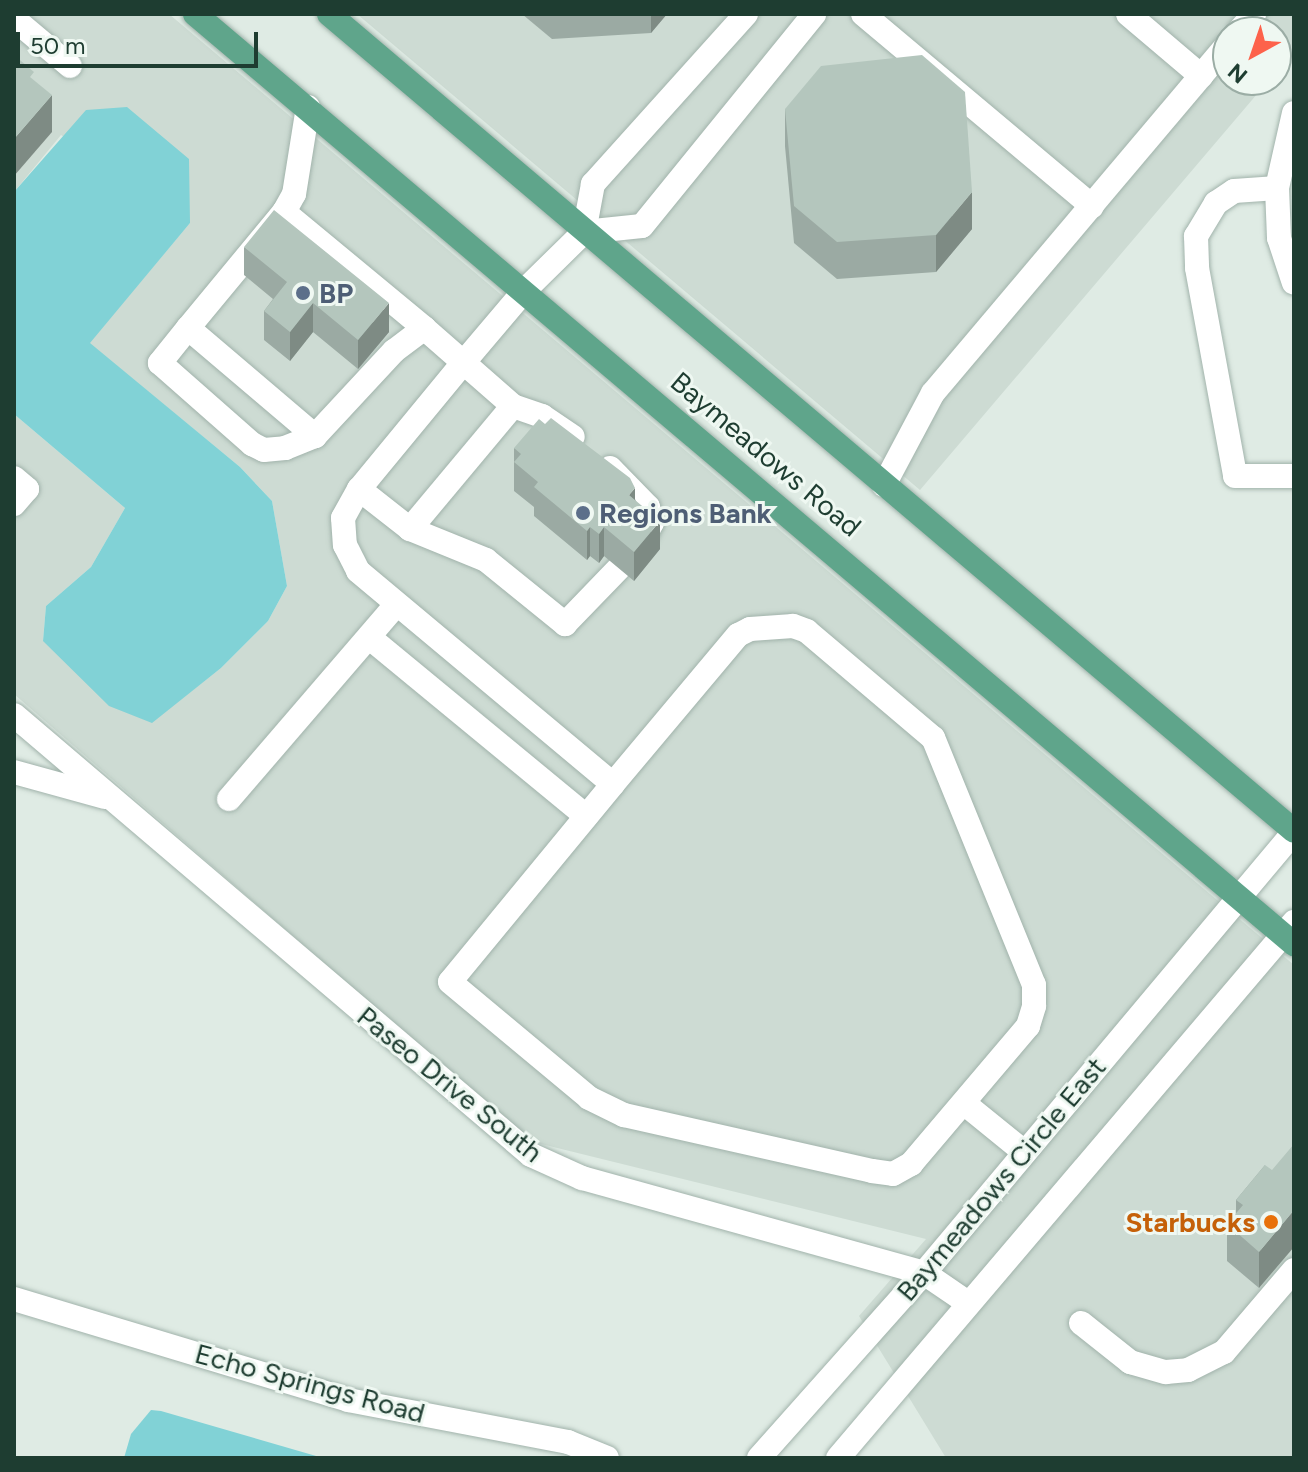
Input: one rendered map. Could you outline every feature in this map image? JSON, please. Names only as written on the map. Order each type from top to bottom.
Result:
[{"type":"main road","name":"Baymeadows Road","points":[[195,14],[525,290],[1239,898],[1290,934]]},
{"type":"main road","name":"Baymeadows Road","points":[[329,14],[1294,832]]},
{"type":"street","points":[[613,784],[358,571],[345,545],[343,518],[359,489],[463,363],[525,290],[584,232],[593,184],[746,14]]},
{"type":"street","points":[[584,232],[642,226],[814,14]]},
{"type":"street","points":[[863,14],[1092,206]]},
{"type":"street","points":[[1133,15],[1201,76]]},
{"type":"street","points":[[14,19],[70,66]]},
{"type":"street","points":[[884,485],[933,393],[1212,63]]},
{"type":"street","points":[[308,107],[294,194],[284,212],[160,363],[252,444],[264,450],[285,448],[315,436],[394,351],[424,328]]},
{"type":"street","points":[[1294,113],[1277,188],[1279,238],[1294,282]]},
{"type":"street","points":[[1277,188],[1234,191],[1216,203],[1196,236],[1197,268],[1235,476],[1294,476]]},
{"type":"street","points":[[284,212],[513,406],[542,416],[636,489],[652,522],[645,537]]},
{"type":"street","points":[[188,328],[315,436]]},
{"type":"street","points":[[410,529],[513,406]]},
{"type":"street","points":[[14,478],[27,489],[14,504]]},
{"type":"street","points":[[359,489],[410,529],[486,560],[565,624],[619,568]]},
{"type":"street","points":[[229,799],[396,605]]},
{"type":"street","points":[[793,626],[807,631],[933,738],[1034,985],[1028,1026],[911,1164],[893,1174],[624,1115],[589,1098],[450,982],[613,784],[738,635],[750,629],[793,626]]},
{"type":"street","points":[[370,638],[586,816]]},
{"type":"street","name":"Paseo Drive South","points":[[14,715],[531,1155],[582,1178],[924,1273],[968,1303]]},
{"type":"street","points":[[14,772],[111,798]]},
{"type":"street","name":"Baymeadows Circle East","points":[[759,1458],[924,1273],[1294,832]]},
{"type":"street","name":"Baymeadows Circle East","points":[[838,1458],[968,1303],[1290,934]]},
{"type":"street","points":[[965,1104],[1024,1152]]},
{"type":"street","points":[[1081,1323],[1130,1362],[1166,1372],[1188,1370],[1224,1352],[1294,1270]]},
{"type":"street","name":"Echo Springs Road","points":[[14,1299],[348,1400],[568,1442],[607,1458]]},
{"type":"shaded area","points":[[14,14],[169,14],[1294,965],[1294,1458],[946,1458],[859,1316],[926,1239],[529,1141],[14,694],[14,414],[125,508],[91,567],[46,606],[43,640],[69,665],[152,722],[221,668],[268,621],[287,586],[272,501],[240,467],[89,343],[190,223],[61,135],[14,192]]},
{"type":"shaded area","points":[[357,14],[1294,14],[1292,53],[1292,16],[1212,16],[1212,96],[1255,96],[920,490]]},
{"type":"water","points":[[127,107],[189,159],[190,223],[90,343],[240,467],[272,501],[287,586],[268,621],[221,668],[152,723],[109,706],[43,641],[46,606],[91,567],[125,508],[14,414],[14,192],[86,110]]},
{"type":"water","points":[[151,1410],[323,1458],[124,1458],[131,1434]]},
{"type":"building","points":[[14,55],[34,72],[30,77],[52,95],[14,139]]},
{"type":"building","points":[[922,55],[965,92],[972,192],[936,235],[837,242],[794,206],[785,109],[821,66]]},
{"type":"building","points":[[274,210],[389,303],[358,340],[313,303],[290,332],[264,311],[287,282],[244,247]]},
{"type":"building","points":[[551,418],[630,478],[635,488],[629,495],[660,521],[634,552],[604,527],[599,534],[590,527],[587,531],[534,487],[538,482],[514,462],[521,454],[514,448],[539,419],[545,424]]},
{"type":"building","points":[[1294,1144],[1294,1210],[1259,1252],[1227,1224],[1243,1205],[1236,1200],[1265,1165],[1272,1170]]},
{"type":"place","name":"BP","points":[[303,293]]},
{"type":"place","name":"Regions Bank","points":[[583,513]]},
{"type":"place","name":"Starbucks","points":[[1271,1222]]}]
